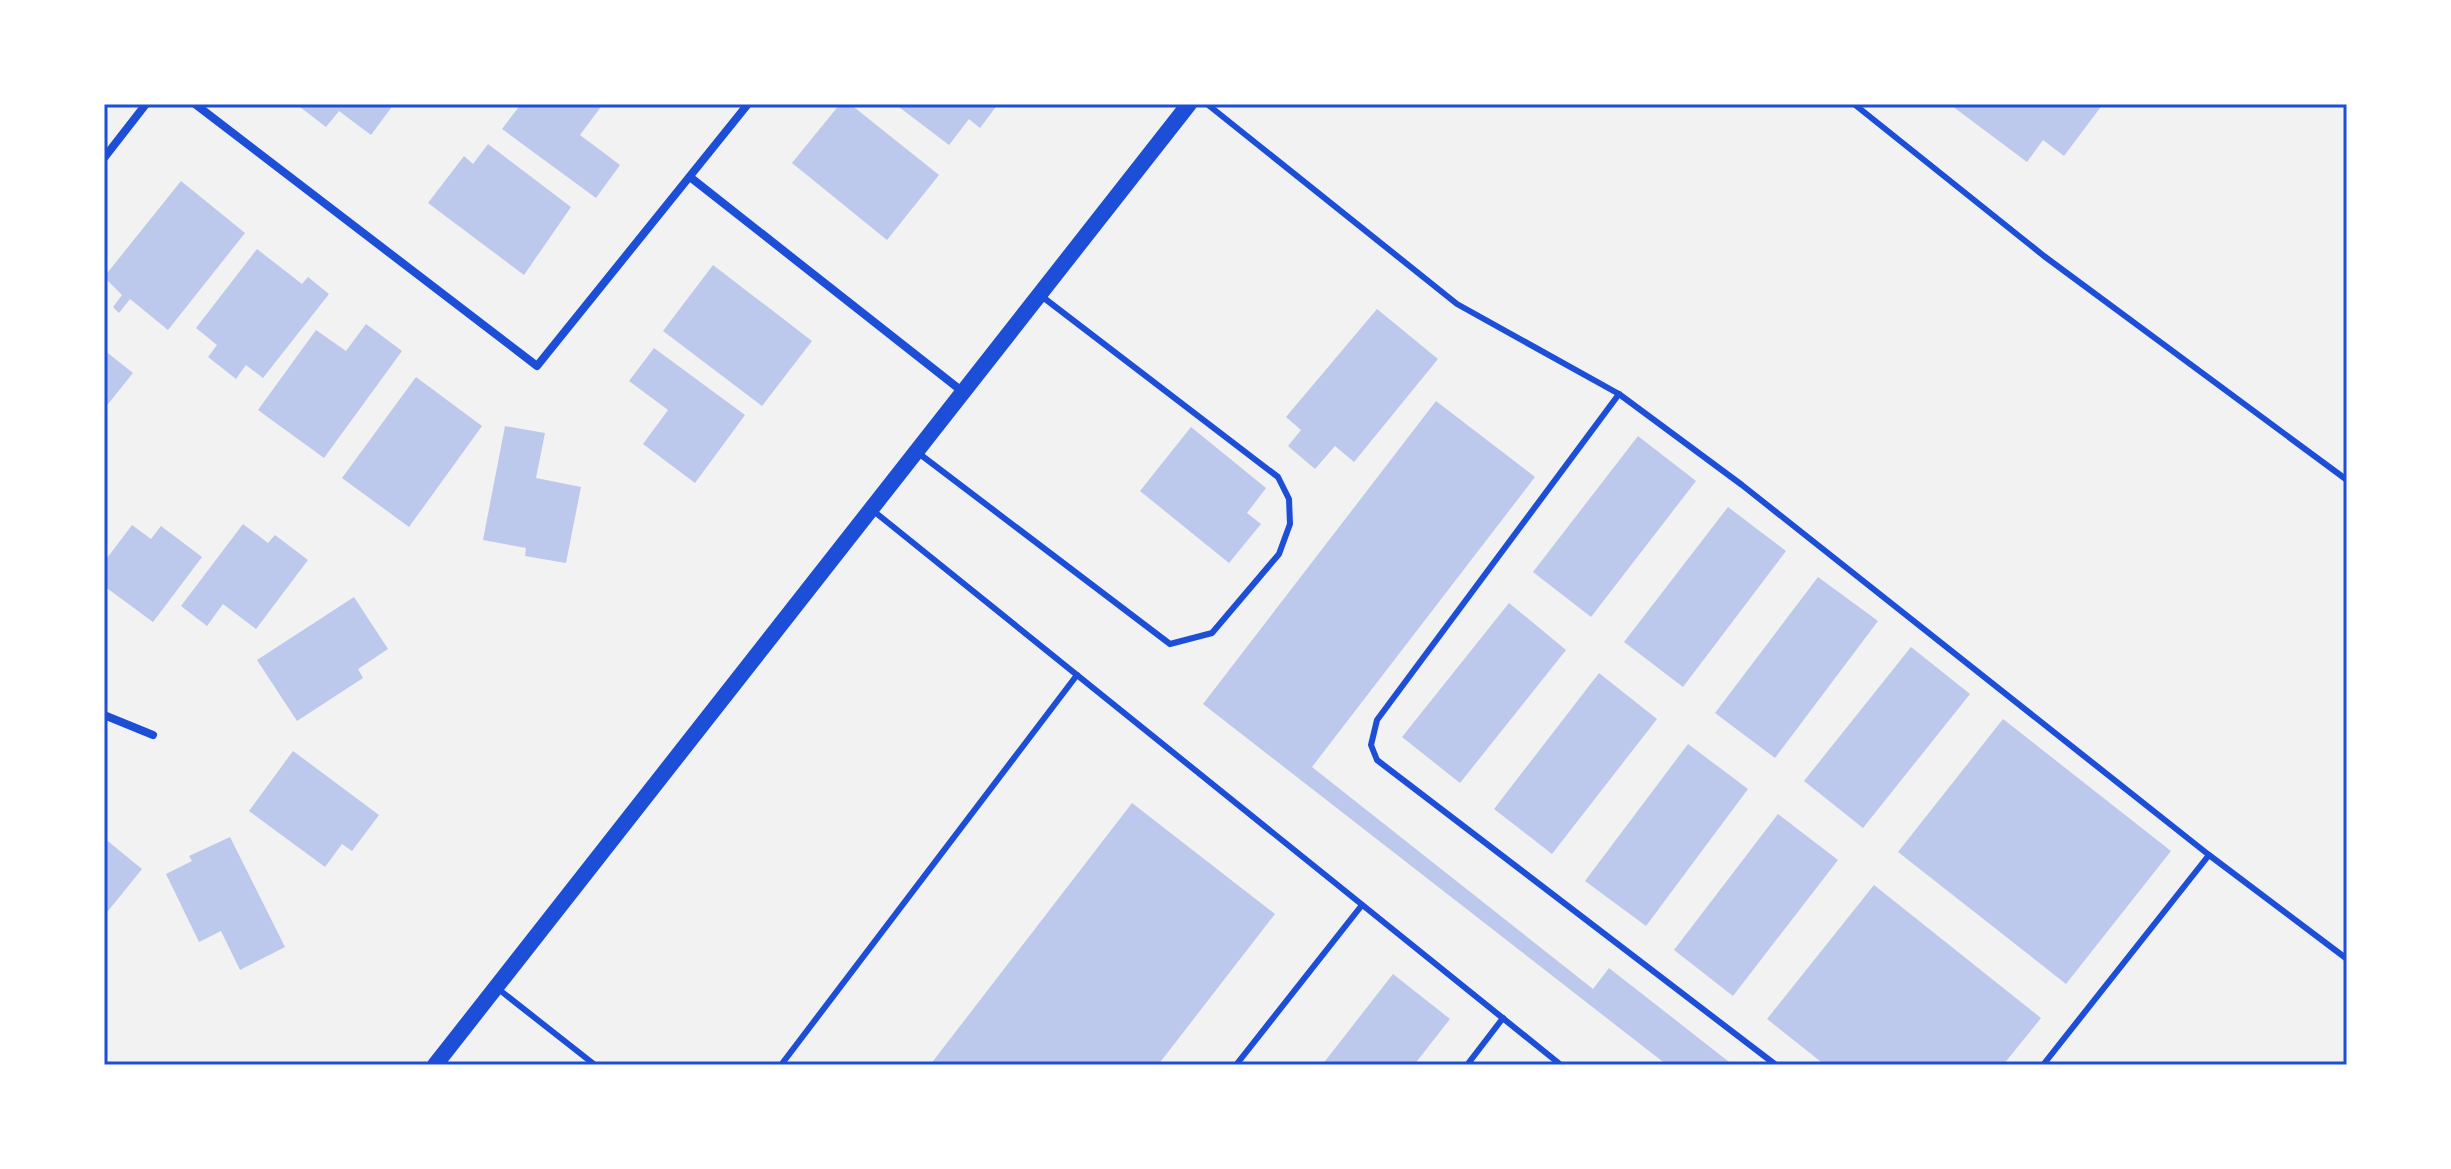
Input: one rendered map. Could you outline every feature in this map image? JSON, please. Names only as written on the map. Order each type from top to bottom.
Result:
[{"type":"main road","points":[[435,1065],[1189,104]]},
{"type":"street","points":[[104,158],[146,104]]},
{"type":"street","points":[[195,104],[537,366],[748,104]]},
{"type":"street","points":[[690,177],[963,392]]},
{"type":"street","points":[[104,715],[153,735]]},
{"type":"lane","points":[[1207,104],[1457,304],[1619,394],[1742,485],[2209,855],[2347,959]]},
{"type":"lane","points":[[1854,104],[2044,256],[2347,480]]},
{"type":"lane","points":[[917,452],[1170,644],[1212,633],[1279,554],[1290,524],[1289,499],[1278,477],[1040,295]]},
{"type":"lane","points":[[1619,394],[1377,720],[1371,745],[1377,760],[1776,1065]]},
{"type":"lane","points":[[871,509],[1561,1065]]},
{"type":"lane","points":[[781,1065],[1077,675]]},
{"type":"lane","points":[[2043,1065],[2209,855]]},
{"type":"lane","points":[[1236,1065],[1362,905]]},
{"type":"lane","points":[[495,986],[595,1065]]},
{"type":"lane","points":[[1467,1065],[1503,1018]]},
{"type":"building","points":[[296,104],[394,104],[371,135],[339,111],[326,127]]},
{"type":"building","points":[[521,104],[603,104],[580,135],[620,165],[596,198],[502,129]]},
{"type":"building","points":[[840,104],[850,104],[939,175],[887,240],[792,163]]},
{"type":"building","points":[[895,104],[998,104],[980,128],[969,119],[949,145]]},
{"type":"building","points":[[2103,104],[2064,156],[2043,140],[2027,162],[1952,106]]},
{"type":"building","points":[[488,144],[571,207],[524,275],[428,203],[464,156],[473,164]]},
{"type":"building","points":[[181,181],[245,233],[168,330],[130,299],[119,313],[113,307],[122,295],[104,277]]},
{"type":"building","points":[[257,249],[302,284],[308,277],[329,294],[263,378],[246,365],[236,379],[208,357],[217,345],[196,328]]},
{"type":"building","points":[[713,265],[812,341],[762,406],[663,331]]},
{"type":"building","points":[[1377,309],[1438,359],[1354,462],[1335,446],[1315,469],[1288,446],[1301,430],[1286,417]]},
{"type":"building","points":[[366,324],[402,351],[324,458],[258,410],[316,330],[346,351]]},
{"type":"building","points":[[654,348],[745,415],[695,483],[643,444],[668,410],[629,381]]},
{"type":"building","points":[[104,350],[133,373],[104,409]]},
{"type":"building","points":[[416,377],[482,426],[409,527],[342,478]]},
{"type":"building","points":[[1436,401],[1535,477],[1312,767],[1593,989],[1609,968],[1733,1065],[1667,1065],[1203,704]]},
{"type":"building","points":[[505,426],[545,433],[536,478],[581,487],[566,563],[525,556],[526,548],[483,540]]},
{"type":"building","points":[[1191,427],[1266,488],[1247,513],[1261,524],[1229,563],[1140,491]]},
{"type":"building","points":[[1638,436],[1696,481],[1591,617],[1533,572]]},
{"type":"building","points":[[1728,507],[1786,551],[1683,687],[1624,642]]},
{"type":"building","points":[[243,524],[268,543],[275,535],[308,560],[256,629],[223,604],[207,626],[181,606]]},
{"type":"building","points":[[132,525],[151,539],[161,526],[202,557],[153,622],[104,586],[104,562]]},
{"type":"building","points":[[1818,577],[1878,621],[1775,758],[1715,713]]},
{"type":"building","points":[[354,597],[388,649],[358,669],[363,678],[297,721],[257,660]]},
{"type":"building","points":[[1509,603],[1566,650],[1460,783],[1402,737]]},
{"type":"building","points":[[1911,647],[1970,694],[1863,828],[1804,781]]},
{"type":"building","points":[[1599,673],[1657,719],[1552,854],[1494,809]]},
{"type":"building","points":[[2003,719],[2171,851],[2066,984],[1898,852]]},
{"type":"building","points":[[1688,744],[1748,789],[1646,926],[1585,881]]},
{"type":"building","points":[[293,751],[379,815],[352,851],[342,844],[325,867],[249,811]]},
{"type":"building","points":[[1132,803],[1275,914],[1158,1065],[930,1065]]},
{"type":"building","points":[[1778,814],[1838,860],[1733,996],[1674,950]]},
{"type":"building","points":[[230,837],[285,947],[240,970],[221,931],[199,942],[166,874],[192,861],[189,856]]},
{"type":"building","points":[[104,838],[142,869],[104,916]]},
{"type":"building","points":[[1874,885],[2041,1018],[2003,1065],[1825,1065],[1767,1019]]},
{"type":"building","points":[[1393,974],[1450,1019],[1414,1065],[1322,1065]]}]
